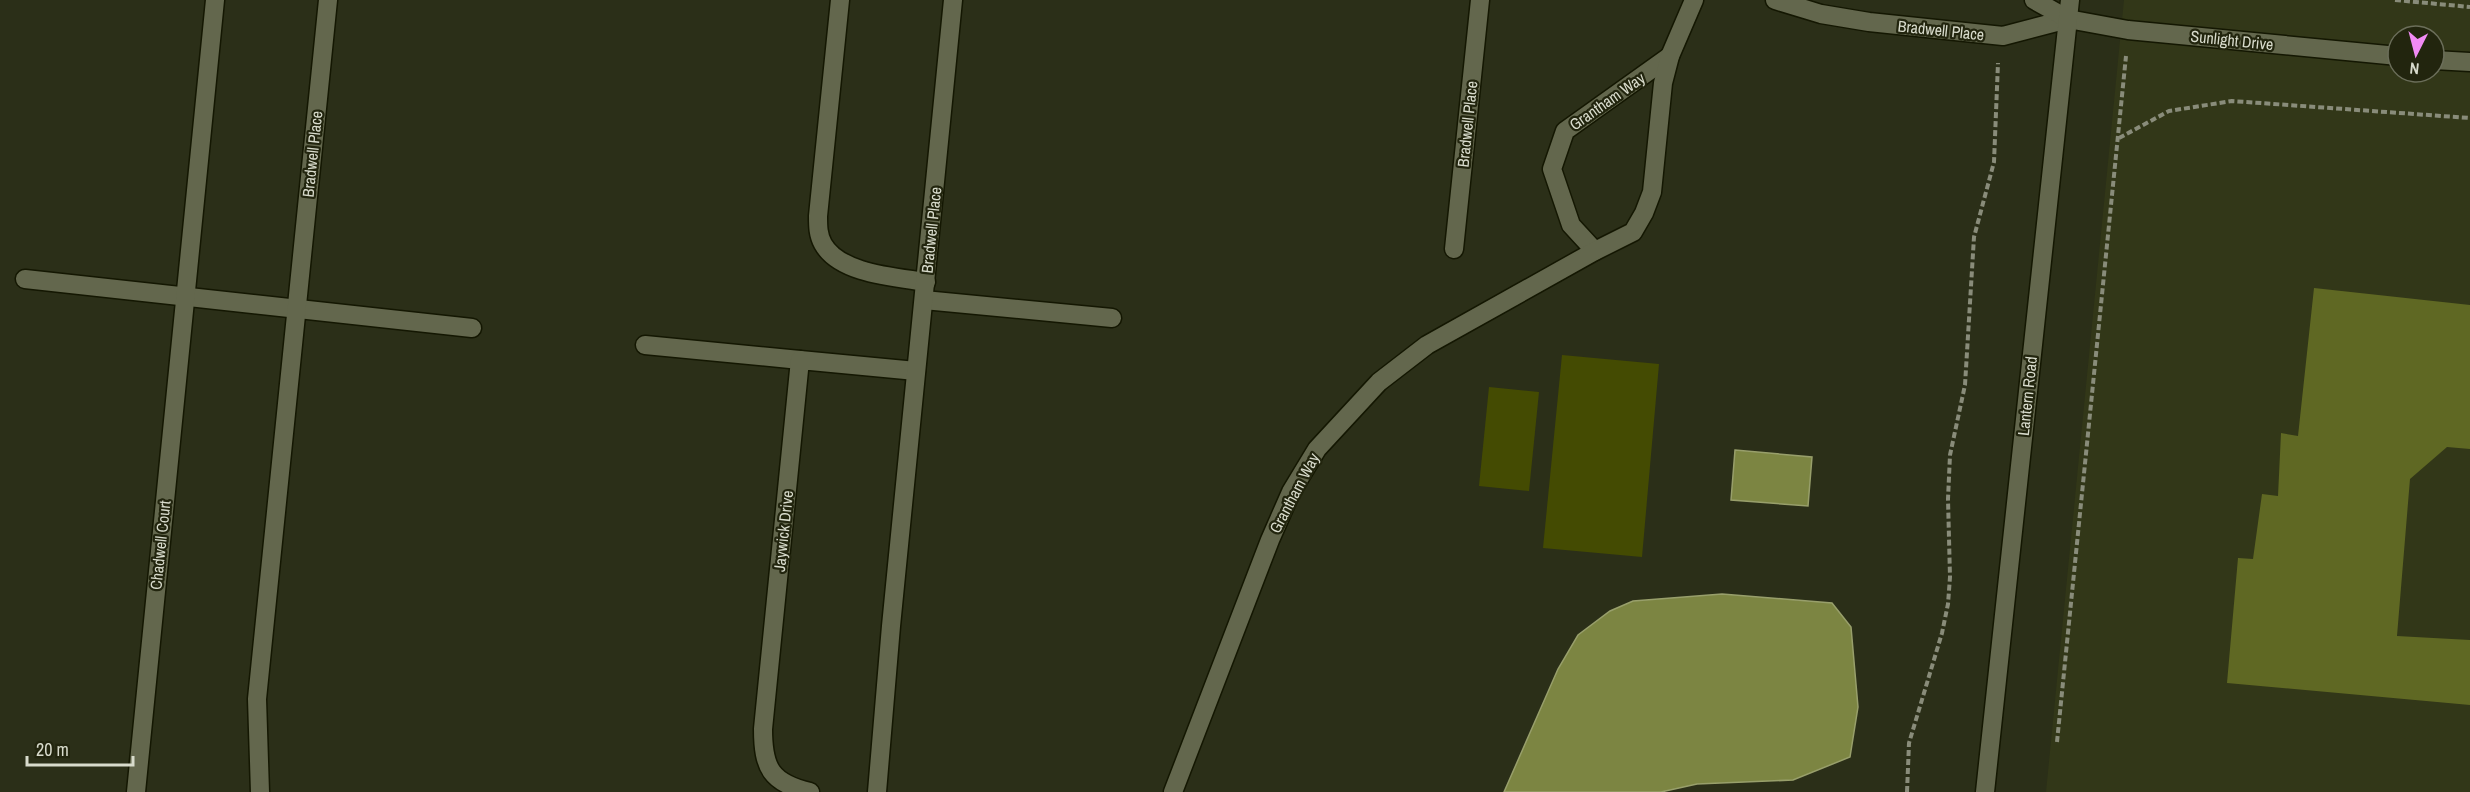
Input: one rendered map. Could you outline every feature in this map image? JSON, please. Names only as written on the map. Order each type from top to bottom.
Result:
[{"type":"street","points":[[184,297],[215,0]]},
{"type":"street","name":"Bradwell Place","points":[[297,309],[328,0]]},
{"type":"street","name":"Bradwell Place","points":[[840,0],[818,216],[819,233],[824,245],[836,258],[853,267],[925,291],[953,0]]},
{"type":"street","name":"Bradwell Place","points":[[1454,249],[1480,0]]},
{"type":"street","name":"Grantham Way","points":[[1173,792],[1270,540],[1291,492],[1317,449],[1379,382],[1427,345],[1595,250],[1633,232],[1652,192],[1663,83],[1670,56],[1694,0]]},
{"type":"street","name":"Bradwell Place","points":[[1775,0],[1821,14],[1869,22],[2003,36],[2068,19]]},
{"type":"street","points":[[2034,0],[2068,19]]},
{"type":"street","name":"Lantern Road","points":[[1985,792],[2070,0]]},
{"type":"street","name":"Sunlight Drive","points":[[2068,19],[2128,30],[2386,55]]},
{"type":"street","name":"Grantham Way","points":[[1595,250],[1572,225],[1552,169],[1564,131],[1670,56]]},
{"type":"street","points":[[2446,61],[2470,62]]},
{"type":"street","points":[[25,279],[472,328]]},
{"type":"street","points":[[877,792],[891,626],[925,291],[1112,318]]},
{"type":"street","name":"Chadwell Court","points":[[136,792],[184,297]]},
{"type":"street","points":[[260,792],[257,699],[297,309]]},
{"type":"street","points":[[645,345],[916,371]]},
{"type":"street","name":"Jaywick Drive","points":[[800,360],[763,729],[763,751],[773,775],[789,787],[810,792]]},
{"type":"path","points":[[2395,0],[2470,8]]},
{"type":"path","points":[[2057,742],[2128,30]]},
{"type":"path","points":[[1907,792],[1909,743],[1942,633],[1948,604],[1950,455],[1965,385],[1974,237],[1994,162],[1998,64],[2003,36]]},
{"type":"path","points":[[2118,138],[2169,111],[2232,101],[2470,118]]},
{"type":"shaded area","points":[[2124,0],[2470,0],[2470,792],[2046,792]]},
{"type":"shaded area","points":[[1562,355],[1659,364],[1642,557],[1543,548]]},
{"type":"shaded area","points":[[1489,387],[1539,392],[1529,491],[1479,486]]},
{"type":"shaded area","points":[[1735,450],[1812,457],[1808,506],[1731,500]]},
{"type":"shaded area","points":[[1722,594],[1832,603],[1851,627],[1858,707],[1850,757],[1793,780],[1697,784],[1661,792],[1504,792],[1558,669],[1578,635],[1610,611],[1633,601]]},
{"type":"building","points":[[2314,288],[2470,305],[2470,449],[2447,447],[2410,479],[2397,636],[2470,640],[2470,705],[2227,683],[2238,558],[2253,559],[2262,494],[2278,496],[2281,433],[2298,436]]}]
